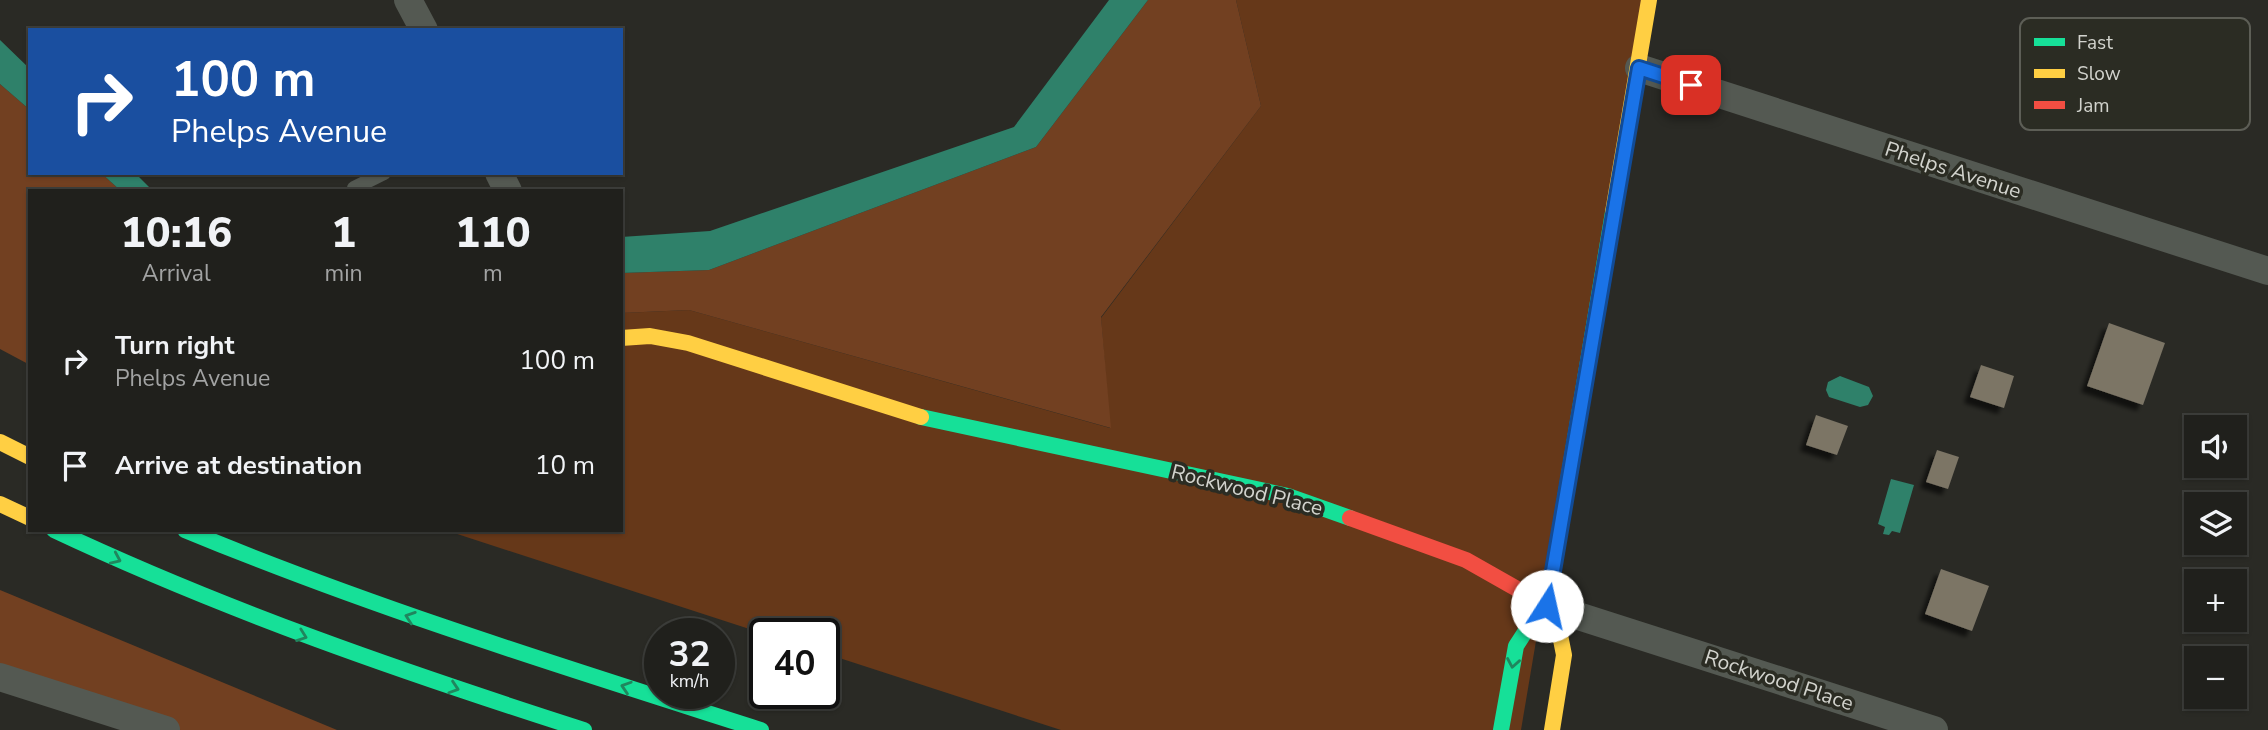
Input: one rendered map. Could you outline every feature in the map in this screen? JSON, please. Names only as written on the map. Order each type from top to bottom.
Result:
[{"type":"main road","points":[[1501,730],[1516,646],[1547,606],[1649,0]]},
{"type":"main road","name":"Rockwood Place","points":[[623,338],[669,338],[928,419],[1288,496],[1466,560],[1547,606]]},
{"type":"main road","points":[[0,442],[28,456]]},
{"type":"main road","points":[[0,504],[28,517]]},
{"type":"main road","points":[[58,532],[186,590],[306,637],[583,730]]},
{"type":"main road","points":[[190,532],[382,607],[761,730]]},
{"type":"main road","points":[[1547,606],[1560,635],[1564,655],[1552,730]]},
{"type":"street","points":[[408,0],[423,28]]},
{"type":"street","name":"Phelps Avenue","points":[[1639,68],[2268,271]]},
{"type":"street","name":"Rockwood Place","points":[[1547,606],[1934,730]]},
{"type":"street","points":[[0,677],[166,730]]},
{"type":"lane","points":[[354,188],[380,175]]},
{"type":"shaded area","points":[[1109,0],[1148,0],[1036,147],[709,270],[623,273],[623,237],[710,231],[1014,127]]},
{"type":"shaded area","points":[[1148,0],[1236,0],[1261,106],[1101,317],[1111,428],[689,310],[623,313],[623,273],[709,270],[1036,147]]},
{"type":"shaded area","points":[[1236,0],[1644,0],[1521,730],[1061,730],[840,658],[840,618],[749,618],[749,629],[735,624],[735,618],[716,618],[451,532],[623,532],[623,313],[689,310],[1110,428],[1101,318],[1261,106]]},
{"type":"shaded area","points":[[0,40],[28,67],[28,108],[0,84]]},
{"type":"shaded area","points":[[0,84],[28,108],[28,175],[103,175],[119,189],[28,189],[28,364],[0,349]]},
{"type":"shaded area","points":[[103,175],[137,175],[151,189],[119,189]]},
{"type":"shaded area","points":[[1840,376],[1869,387],[1873,396],[1868,405],[1860,407],[1829,397],[1826,390],[1828,382]]},
{"type":"shaded area","points":[[1891,479],[1914,485],[1900,533],[1892,531],[1889,535],[1883,534],[1885,527],[1878,524]]},
{"type":"shaded area","points":[[0,590],[337,730],[176,730],[0,674]]},
{"type":"building","points":[[2109,323],[2165,343],[2143,405],[2087,386]]},
{"type":"building","points":[[1981,365],[2014,376],[2004,408],[1970,397]]},
{"type":"building","points":[[1816,415],[1848,426],[1837,455],[1806,445]]},
{"type":"building","points":[[1937,450],[1959,457],[1948,489],[1926,482]]},
{"type":"building","points":[[1941,569],[1989,586],[1972,631],[1925,614]]},
{"type":"traffic: fast","points":[[1501,730],[1516,646],[1547,606],[1613,212]]},
{"type":"traffic: fast","points":[[921,417],[1288,496],[1350,518]]},
{"type":"traffic: fast","points":[[58,532],[184,587],[316,639],[584,730]]},
{"type":"traffic: fast","points":[[190,532],[399,611],[761,730]]},
{"type":"traffic: slow","points":[[1613,212],[1649,0]]},
{"type":"traffic: slow","points":[[623,338],[650,336],[688,343],[921,417]]},
{"type":"traffic: slow","points":[[0,442],[28,456]]},
{"type":"traffic: slow","points":[[0,504],[28,517]]},
{"type":"traffic: slow","points":[[1547,606],[1560,635],[1564,655],[1552,730]]},
{"type":"traffic: jam","points":[[1350,518],[1466,560],[1547,606]]},
{"type":"route","points":[[1547,606],[1639,68],[1691,85]]}]
